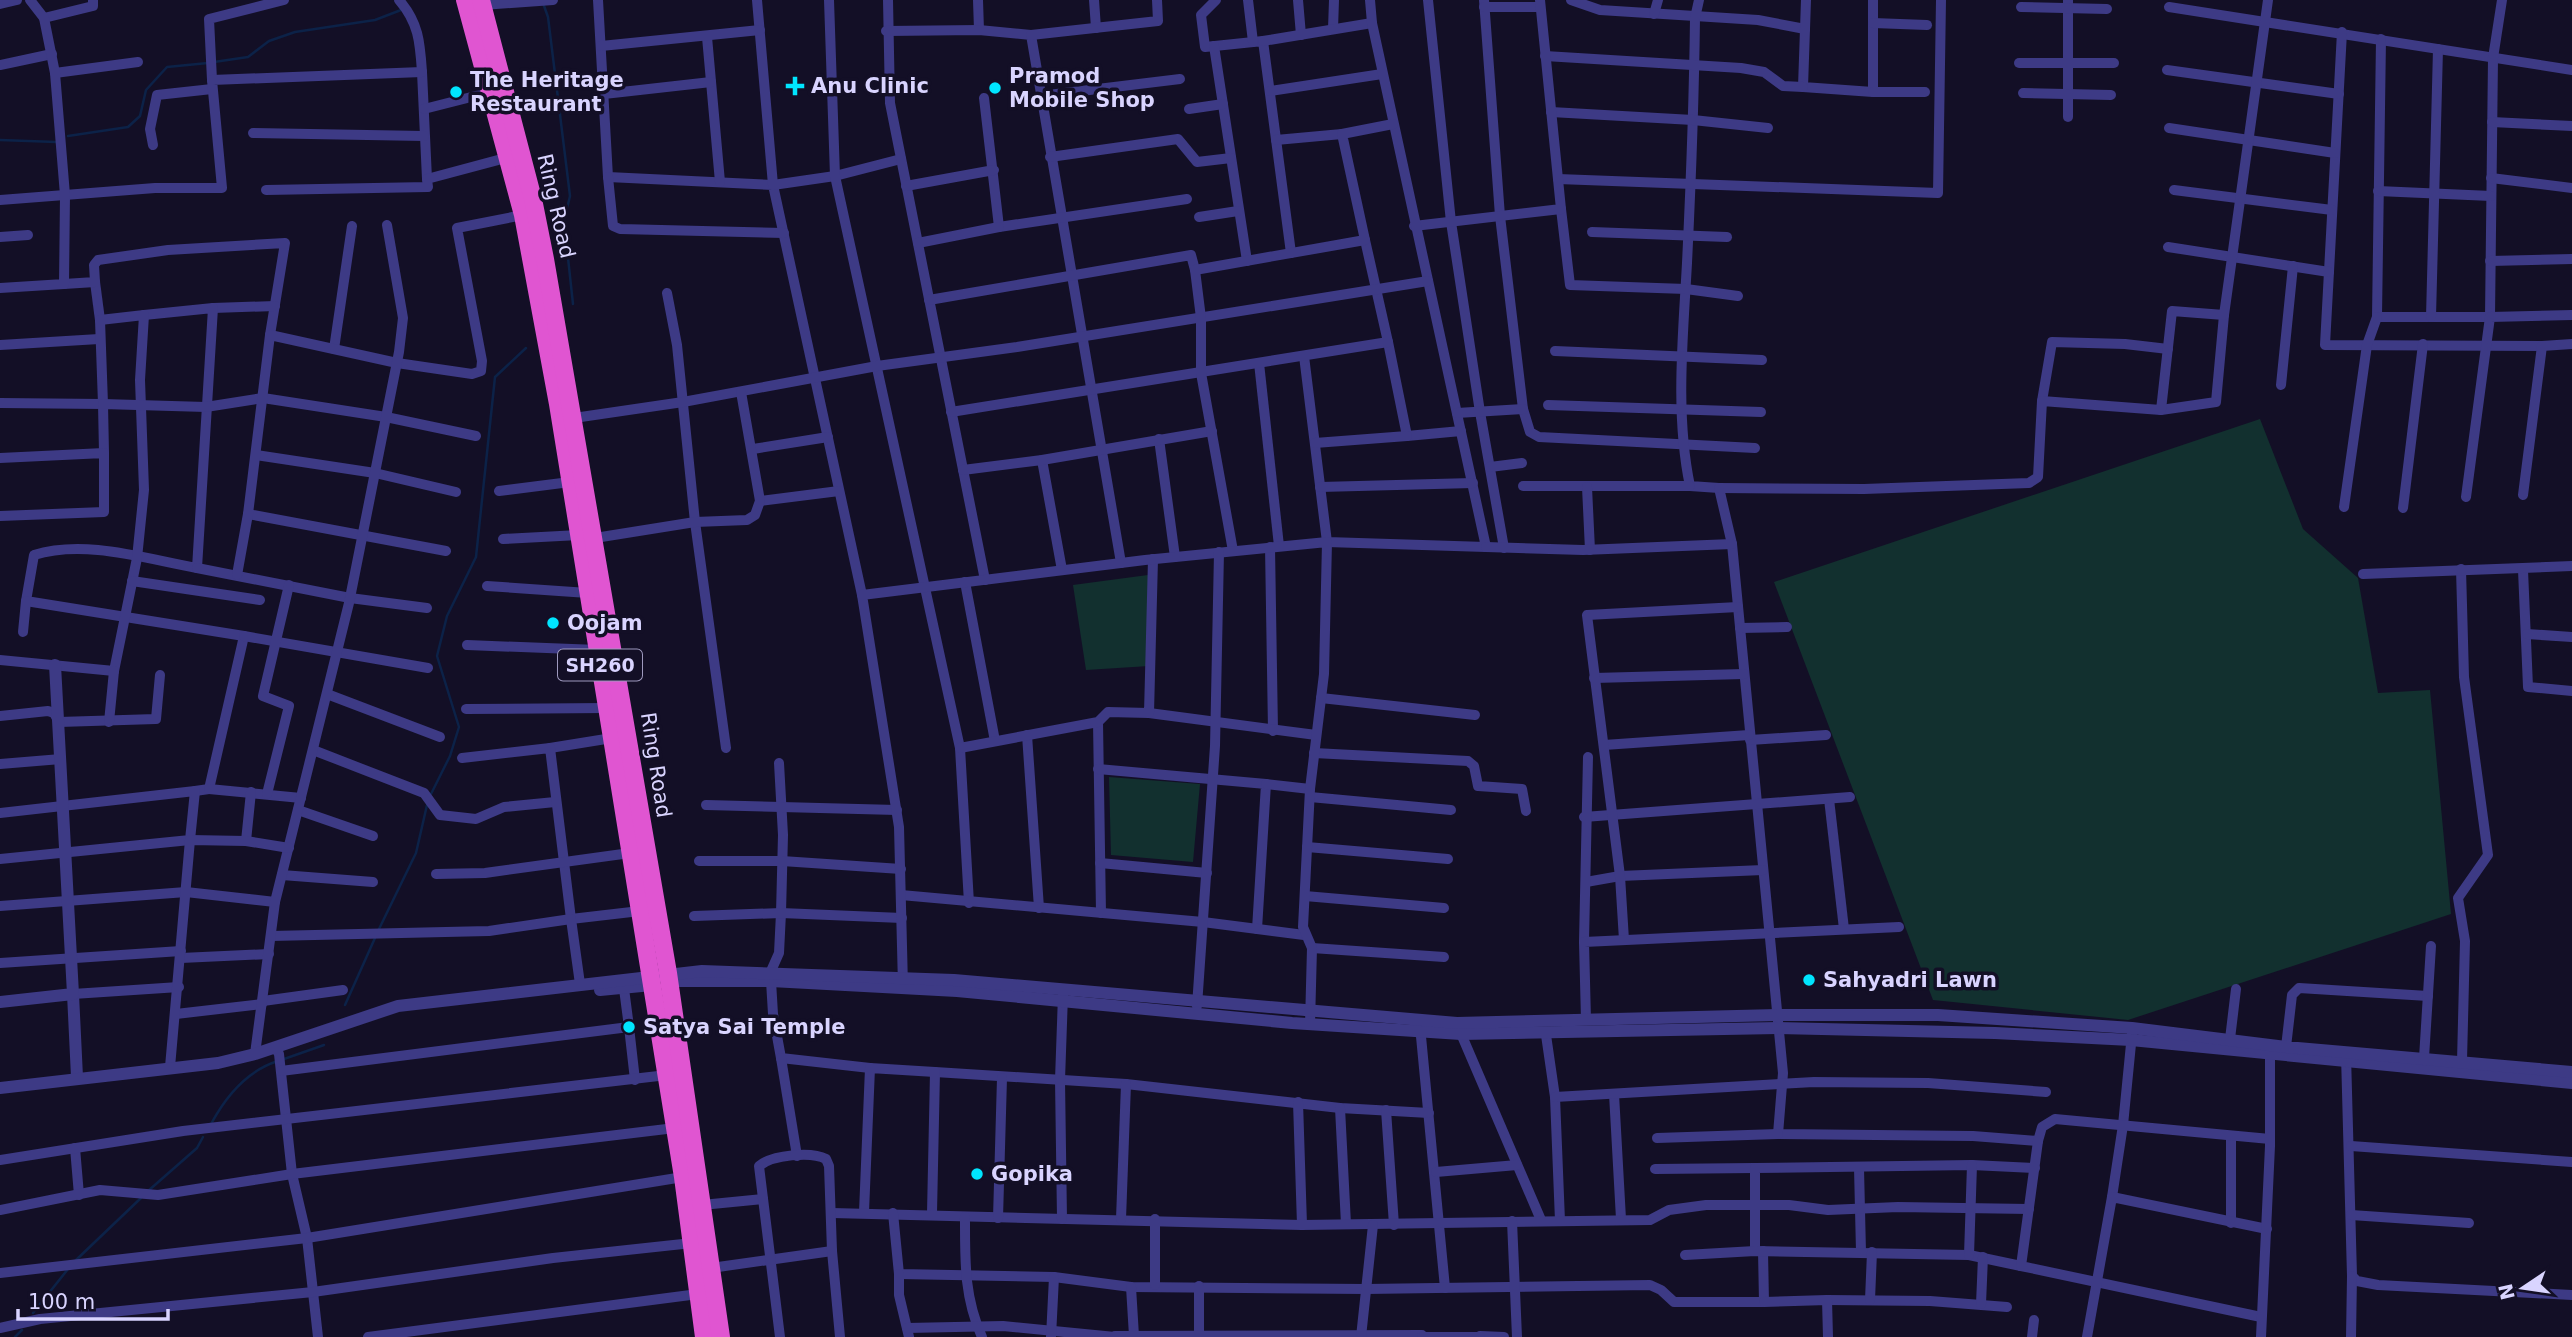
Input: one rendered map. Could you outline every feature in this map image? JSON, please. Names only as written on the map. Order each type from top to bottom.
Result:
[{"type":"highway","name":"Ring Road","points":[[476,2],[491,92],[523,215],[571,440],[660,979],[702,1205],[721,1337]]},
{"type":"highway","name":"Ring Road","points":[[476,2],[533,199],[574,418],[570,482],[587,536],[588,593],[640,911],[660,979],[667,1075],[704,1337]]},
{"type":"street","points":[[0,4],[17,0]]},
{"type":"street","points":[[30,0],[44,18],[55,73],[65,195],[64,284]]},
{"type":"street","points":[[44,18],[93,6],[93,0]]},
{"type":"street","points":[[0,201],[155,188],[222,188],[209,19],[284,0]]},
{"type":"street","points":[[476,2],[532,3],[553,0]]},
{"type":"street","points":[[598,0],[613,226],[620,229],[784,233]]},
{"type":"street","points":[[757,0],[774,185],[862,595],[897,810],[903,983]]},
{"type":"street","points":[[828,0],[835,176],[960,748],[969,903]]},
{"type":"street","points":[[888,0],[886,31],[891,103],[985,580]]},
{"type":"street","points":[[978,0],[979,30]]},
{"type":"street","points":[[1094,0],[1096,28]]},
{"type":"street","points":[[886,31],[979,30],[1031,35],[1096,28],[1157,21],[1157,0]]},
{"type":"street","points":[[1216,0],[1201,15],[1205,47],[1372,23]]},
{"type":"street","points":[[1248,0],[1270,90],[1291,253]]},
{"type":"street","points":[[1298,0],[1301,34]]},
{"type":"street","points":[[1333,29],[1334,0]]},
{"type":"street","points":[[1370,0],[1372,23],[1414,226],[1486,547]]},
{"type":"street","points":[[1427,0],[1451,222],[1504,548]]},
{"type":"street","points":[[1571,0],[1654,14],[1758,20],[1805,29]]},
{"type":"street","points":[[1654,14],[1658,0]]},
{"type":"street","points":[[1690,486],[1682,446],[1682,356],[1691,183],[1695,18],[1699,0]]},
{"type":"street","points":[[1803,87],[1806,0]]},
{"type":"street","points":[[1873,0],[1873,92]]},
{"type":"street","points":[[1558,179],[1938,193],[1941,0]]},
{"type":"street","points":[[2042,401],[2161,410],[2216,402],[2224,316],[2268,0]]},
{"type":"street","points":[[2466,497],[2490,317],[2493,58],[2502,0]]},
{"type":"street","points":[[265,190],[428,187],[418,32],[403,4]]},
{"type":"street","points":[[1738,296],[1686,289],[1570,285],[1540,4],[1484,4],[1500,216],[1523,409],[1530,432],[1539,437],[1755,448]]},
{"type":"street","points":[[2021,7],[2068,4],[2107,9]]},
{"type":"street","points":[[2068,4],[2068,117]]},
{"type":"street","points":[[2169,7],[2572,70]]},
{"type":"street","points":[[1873,23],[1927,25]]},
{"type":"street","points":[[601,46],[760,30]]},
{"type":"street","points":[[2342,32],[2325,345],[2572,344]]},
{"type":"street","points":[[1031,35],[1121,563]]},
{"type":"street","points":[[707,37],[720,182]]},
{"type":"street","points":[[2344,507],[2367,345],[2377,317],[2381,39]]},
{"type":"street","points":[[1214,46],[1247,261]]},
{"type":"street","points":[[2431,317],[2438,49]]},
{"type":"street","points":[[0,65],[52,54]]},
{"type":"street","points":[[1545,56],[1695,63],[1764,72],[1779,85],[1873,92],[1925,92]]},
{"type":"street","points":[[55,73],[138,62]]},
{"type":"street","points":[[2019,64],[2114,63]]},
{"type":"street","points":[[2167,70],[2339,93]]},
{"type":"street","points":[[153,145],[150,130],[157,95],[212,85],[422,72]]},
{"type":"street","points":[[1270,90],[1382,74]]},
{"type":"street","points":[[1040,96],[1180,79]]},
{"type":"street","points":[[604,94],[711,82]]},
{"type":"street","points":[[424,109],[491,92]]},
{"type":"street","points":[[2023,93],[2110,95]]},
{"type":"street","points":[[984,98],[999,227]]},
{"type":"street","points":[[1189,109],[1223,104]]},
{"type":"street","points":[[1551,112],[1693,120],[1768,128]]},
{"type":"street","points":[[2492,121],[2572,127]]},
{"type":"street","points":[[1276,140],[1342,134],[1393,124]]},
{"type":"street","points":[[2169,128],[2335,153]]},
{"type":"street","points":[[254,134],[424,136]]},
{"type":"street","points":[[1342,134],[1407,436]]},
{"type":"street","points":[[1051,158],[1173,139],[1182,141],[1192,160],[1197,162],[1231,158]]},
{"type":"street","points":[[427,179],[509,157]]},
{"type":"street","points":[[608,177],[774,185],[835,176],[901,159]]},
{"type":"street","points":[[906,186],[994,170]]},
{"type":"street","points":[[2491,178],[2572,188]]},
{"type":"street","points":[[2174,190],[2332,210]]},
{"type":"street","points":[[2378,191],[2491,196]]},
{"type":"street","points":[[918,243],[999,227],[1187,199]]},
{"type":"street","points":[[1414,226],[1561,209]]},
{"type":"street","points":[[1199,217],[1238,211]]},
{"type":"street","points":[[271,335],[397,363],[472,374],[481,371],[482,361],[457,228],[523,215]]},
{"type":"street","points":[[255,1054],[275,902],[350,598],[397,363],[403,318],[387,225]]},
{"type":"street","points":[[334,349],[352,226]]},
{"type":"street","points":[[1592,232],[1688,233],[1727,237]]},
{"type":"street","points":[[0,237],[28,235]]},
{"type":"street","points":[[1195,270],[1366,240]]},
{"type":"street","points":[[0,516],[104,512],[100,320],[94,265],[98,260],[167,250],[285,243],[248,514],[237,575]]},
{"type":"street","points":[[2168,247],[2329,272]]},
{"type":"street","points":[[929,300],[1191,255],[1202,318],[1201,373],[1233,551]]},
{"type":"street","points":[[2490,261],[2572,259]]},
{"type":"street","points":[[2281,385],[2293,266]]},
{"type":"street","points":[[574,418],[683,402],[877,366],[1202,318],[1428,281]]},
{"type":"street","points":[[0,288],[95,282]]},
{"type":"street","points":[[667,293],[677,345],[695,522],[726,748]]},
{"type":"street","points":[[100,320],[213,308],[275,306]]},
{"type":"street","points":[[197,568],[213,308]]},
{"type":"street","points":[[2161,410],[2172,311],[2224,316]]},
{"type":"street","points":[[109,722],[123,618],[137,558],[144,490],[141,404],[144,315]]},
{"type":"street","points":[[2377,317],[2572,315]]},
{"type":"street","points":[[0,345],[99,339]]},
{"type":"street","points":[[951,412],[1388,342]]},
{"type":"street","points":[[1523,486],[1864,489],[2029,483],[2038,477],[2040,466],[2042,401],[2052,342],[2125,344],[2168,349]]},
{"type":"street","points":[[2403,508],[2423,344]]},
{"type":"street","points":[[2523,495],[2542,346]]},
{"type":"street","points":[[1555,351],[1762,360]]},
{"type":"street","points":[[1304,356],[1327,542],[1321,698],[1310,793],[1305,897],[1304,935],[1312,948],[1309,1018]]},
{"type":"street","points":[[1259,363],[1274,547],[1273,731]]},
{"type":"street","points":[[503,539],[587,536],[695,522],[747,520],[755,515],[760,501],[741,392]]},
{"type":"street","points":[[0,404],[205,407],[263,398],[386,417],[475,436]]},
{"type":"street","points":[[1548,405],[1761,412]]},
{"type":"street","points":[[1457,413],[1523,409]]},
{"type":"street","points":[[963,470],[1042,460],[1212,431]]},
{"type":"street","points":[[1315,443],[1461,431]]},
{"type":"street","points":[[752,449],[828,437]]},
{"type":"street","points":[[1159,439],[1175,557]]},
{"type":"street","points":[[0,458],[104,453]]},
{"type":"street","points":[[256,455],[375,473],[456,492]]},
{"type":"street","points":[[1042,460],[1062,570]]},
{"type":"street","points":[[1490,467],[1522,463]]},
{"type":"street","points":[[499,491],[570,482]]},
{"type":"street","points":[[1320,487],[1473,484]]},
{"type":"street","points":[[1587,486],[1590,550]]},
{"type":"street","points":[[1719,488],[1732,544],[1770,931],[1783,1086],[1778,1134]]},
{"type":"street","points":[[760,501],[839,491]]},
{"type":"street","points":[[248,514],[446,551]]},
{"type":"street","points":[[862,595],[1153,559],[1327,542],[1590,550],[1732,544]]},
{"type":"street","points":[[23,632],[34,555],[46,551],[95,550],[350,598],[427,608]]},
{"type":"street","points":[[1197,1008],[1213,779],[1219,552]]},
{"type":"street","points":[[1149,713],[1153,559]]},
{"type":"street","points":[[2363,574],[2462,569],[2523,570],[2572,566]]},
{"type":"street","points":[[2462,569],[2464,677],[2488,855],[2458,898],[2465,942],[2462,1061]]},
{"type":"street","points":[[2523,570],[2528,687],[2572,691]]},
{"type":"street","points":[[132,581],[260,600]]},
{"type":"street","points":[[965,582],[995,741]]},
{"type":"street","points":[[267,794],[289,706],[263,696],[289,585]]},
{"type":"street","points":[[487,586],[588,593]]},
{"type":"street","points":[[26,601],[428,668]]},
{"type":"street","points":[[1624,940],[1614,815],[1587,615],[1738,607]]},
{"type":"street","points":[[1740,628],[1787,627]]},
{"type":"street","points":[[2527,634],[2572,637]]},
{"type":"street","points":[[209,789],[244,636]]},
{"type":"street","points":[[467,645],[598,650]]},
{"type":"street","points":[[0,660],[114,671]]},
{"type":"street","points":[[55,666],[73,956],[77,1077]]},
{"type":"street","points":[[1594,678],[1744,674]]},
{"type":"street","points":[[58,722],[156,719],[160,675]]},
{"type":"street","points":[[327,694],[440,737]]},
{"type":"street","points":[[1321,698],[1475,715]]},
{"type":"street","points":[[466,709],[607,708]]},
{"type":"street","points":[[0,716],[48,711],[54,713],[58,722]]},
{"type":"street","points":[[960,748],[1098,722],[1108,712],[1149,713],[1215,724],[1316,735]]},
{"type":"street","points":[[1098,722],[1101,913]]},
{"type":"street","points":[[1027,735],[1039,908]]},
{"type":"street","points":[[1604,745],[1826,735]]},
{"type":"street","points":[[462,758],[612,738]]},
{"type":"street","points":[[550,748],[580,984]]},
{"type":"street","points":[[313,750],[424,793],[440,815],[476,818],[504,807],[555,802]]},
{"type":"street","points":[[1314,752],[1468,761],[1474,766],[1478,786],[1522,789],[1525,811]]},
{"type":"street","points":[[1586,1020],[1584,817],[1588,757]]},
{"type":"street","points":[[0,764],[61,759]]},
{"type":"street","points":[[779,763],[782,808],[781,913],[779,953],[771,976],[797,1156]]},
{"type":"street","points":[[1098,769],[1266,784],[1310,793],[1451,810]]},
{"type":"street","points":[[1258,929],[1266,784]]},
{"type":"street","points":[[0,813],[209,789],[301,798]]},
{"type":"street","points":[[170,1067],[195,791]]},
{"type":"street","points":[[246,841],[251,792]]},
{"type":"street","points":[[1584,817],[1850,797]]},
{"type":"street","points":[[1829,799],[1844,929]]},
{"type":"street","points":[[706,805],[897,810]]},
{"type":"street","points":[[298,810],[373,836]]},
{"type":"street","points":[[0,859],[190,840],[246,841],[289,848]]},
{"type":"street","points":[[1307,847],[1448,859]]},
{"type":"street","points":[[436,874],[485,873],[630,853]]},
{"type":"street","points":[[699,861],[782,861],[901,869]]},
{"type":"street","points":[[1100,863],[1207,873]]},
{"type":"street","points":[[1586,882],[1620,876],[1763,870]]},
{"type":"street","points":[[282,875],[373,882]]},
{"type":"street","points":[[0,906],[186,892],[275,902]]},
{"type":"street","points":[[901,895],[1203,922],[1304,935]]},
{"type":"street","points":[[1305,897],[1444,908]]},
{"type":"street","points":[[271,936],[489,930],[640,911]]},
{"type":"street","points":[[694,916],[781,913],[902,918]]},
{"type":"street","points":[[1584,942],[1770,931],[1899,927]]},
{"type":"street","points":[[2424,1058],[2431,946]]},
{"type":"street","points":[[1312,948],[1444,957]]},
{"type":"street","points":[[0,963],[73,956],[269,954]]},
{"type":"street","points":[[0,1088],[77,1077],[218,1063],[277,1051],[399,1014],[689,975],[903,983],[1309,1018],[1546,1035],[1938,1015],[2572,1083]]},
{"type":"street","points":[[0,1096],[219,1071],[398,1006],[580,984],[624,983]]},
{"type":"street","points":[[624,983],[635,1080]]},
{"type":"street","points":[[0,1002],[179,987]]},
{"type":"street","points":[[2286,1046],[2292,995],[2299,988],[2428,996]]},
{"type":"street","points":[[2230,1039],[2235,989]]},
{"type":"street","points":[[176,1014],[343,990]]},
{"type":"street","points":[[1062,1219],[1060,1080],[1063,995]]},
{"type":"street","points":[[1459,1029],[1586,1020],[1778,1022]]},
{"type":"street","points":[[1420,1026],[1445,1288]]},
{"type":"street","points":[[281,1071],[629,1027]]},
{"type":"street","points":[[1459,1029],[1541,1220]]},
{"type":"street","points":[[2132,1034],[2230,1039],[2270,1049],[2286,1046],[2346,1057],[2424,1058],[2572,1072]]},
{"type":"street","points":[[2087,1337],[2123,1125],[2132,1034]]},
{"type":"street","points":[[1546,1035],[1555,1097],[1560,1221]]},
{"type":"street","points":[[2261,1337],[2270,1139],[2270,1049]]},
{"type":"street","points":[[277,1051],[292,1174],[307,1238],[318,1337]]},
{"type":"street","points":[[2346,1057],[2351,1146],[2351,1337]]},
{"type":"street","points":[[781,1058],[1002,1078],[1126,1084],[1340,1108],[1429,1112]]},
{"type":"street","points":[[864,1212],[870,1068]]},
{"type":"street","points":[[932,1213],[935,1072]]},
{"type":"street","points":[[0,1160],[183,1130],[286,1121],[667,1075]]},
{"type":"street","points":[[998,1218],[1002,1078]]},
{"type":"street","points":[[1555,1097],[1783,1086],[1814,1082],[1892,1082],[2046,1092]]},
{"type":"street","points":[[1121,1219],[1126,1084]]},
{"type":"street","points":[[1614,1094],[1620,1219]]},
{"type":"street","points":[[1298,1102],[1302,1225]]},
{"type":"street","points":[[1340,1108],[1346,1224]]},
{"type":"street","points":[[1386,1110],[1394,1225]]},
{"type":"street","points":[[2021,1266],[2038,1142],[2042,1127],[2054,1119],[2270,1139]]},
{"type":"street","points":[[0,1210],[100,1190],[158,1195],[292,1174],[675,1128]]},
{"type":"street","points":[[1657,1138],[1778,1134],[1973,1136],[2038,1142]]},
{"type":"street","points":[[2231,1136],[2231,1223]]},
{"type":"street","points":[[2351,1146],[2572,1162]]},
{"type":"street","points":[[75,1148],[79,1195]]},
{"type":"street","points":[[780,1337],[761,1164],[797,1156],[826,1159],[840,1337]]},
{"type":"street","points":[[1436,1172],[1517,1165]]},
{"type":"street","points":[[1655,1169],[1972,1165],[2035,1168]]},
{"type":"street","points":[[1969,1255],[1972,1165]]},
{"type":"street","points":[[1755,1168],[1763,1302]]},
{"type":"street","points":[[1859,1168],[1859,1209],[1867,1252],[1870,1300]]},
{"type":"street","points":[[0,1273],[307,1238],[683,1177]]},
{"type":"street","points":[[2112,1197],[2267,1229]]},
{"type":"street","points":[[702,1205],[763,1199]]},
{"type":"street","points":[[832,1213],[932,1213],[998,1218],[1394,1225],[1541,1220],[1650,1220],[1669,1210],[1688,1206],[1789,1205],[1828,1210],[2029,1209]]},
{"type":"street","points":[[893,1213],[899,1295],[908,1333],[975,1325],[1115,1337],[1199,1334],[1504,1337]]},
{"type":"street","points":[[2351,1214],[2469,1223]]},
{"type":"street","points":[[965,1217],[965,1274],[975,1325],[982,1337]]},
{"type":"street","points":[[1155,1219],[1155,1285]]},
{"type":"street","points":[[1512,1221],[1517,1337]]},
{"type":"street","points":[[1361,1335],[1373,1225]]},
{"type":"street","points":[[0,1328],[40,1319],[313,1292],[552,1258],[692,1243]]},
{"type":"street","points":[[711,1268],[832,1251]]},
{"type":"street","points":[[1685,1255],[1759,1251],[1969,1255],[2261,1317]]},
{"type":"street","points":[[1981,1304],[1983,1257]]},
{"type":"street","points":[[899,1274],[1054,1277],[1131,1287],[1155,1285],[1366,1289],[1650,1285],[1674,1302],[1870,1300],[2007,1307]]},
{"type":"street","points":[[2352,1276],[2357,1281],[2378,1285],[2572,1295]]},
{"type":"street","points":[[1051,1333],[1054,1277]]},
{"type":"street","points":[[1199,1286],[1199,1334]]},
{"type":"street","points":[[1131,1287],[1134,1336]]},
{"type":"street","points":[[368,1337],[698,1294]]},
{"type":"street","points":[[1827,1300],[1828,1337]]},
{"type":"street","points":[[2032,1337],[2034,1320]]},
{"type":"green space","points":[[2260,419],[2303,529],[2358,578],[2378,693],[2430,690],[2451,914],[2128,1020],[1933,1000],[1774,582]]},
{"type":"green space","points":[[1148,575],[1149,666],[1086,670],[1073,585]]},
{"type":"green space","points":[[1109,777],[1200,784],[1193,862],[1111,855]]},
{"type":"waterway","points":[[543,3],[548,17],[570,196],[564,221],[573,304]]},
{"type":"waterway","points":[[214,62],[248,57],[269,41],[295,32],[375,20],[401,10]]},
{"type":"waterway","points":[[68,136],[128,127],[140,116],[146,90],[167,67],[208,63]]},
{"type":"waterway","points":[[0,140],[56,142]]},
{"type":"waterway","points":[[430,796],[450,756],[459,727],[437,656],[447,616],[476,557],[495,377],[526,348]]},
{"type":"waterway","points":[[379,929],[416,853],[427,805]]},
{"type":"waterway","points":[[345,1005],[375,938]]},
{"type":"waterway","points":[[284,1059],[324,1045]]},
{"type":"waterway","points":[[211,1124],[238,1086],[256,1071],[278,1061]]},
{"type":"waterway","points":[[148,1191],[197,1148],[203,1137]]},
{"type":"waterway","points":[[75,1261],[141,1198]]},
{"type":"waterway","points":[[33,1313],[68,1269]]},
{"type":"waterway","points":[[15,1337],[22,1330]]},
{"type":"place","name":"Anu Clinic","points":[[795,86]]},
{"type":"place","name":"Pramod Mobile Shop","points":[[995,88]]},
{"type":"place","name":"The Heritage Restaurant","points":[[456,92]]},
{"type":"place","name":"Oojam","points":[[553,623]]},
{"type":"place","name":"Sahyadri Lawn","points":[[1809,980]]},
{"type":"place","name":"Satya Sai Temple","points":[[629,1027]]},
{"type":"place","name":"Gopika","points":[[977,1174]]}]
